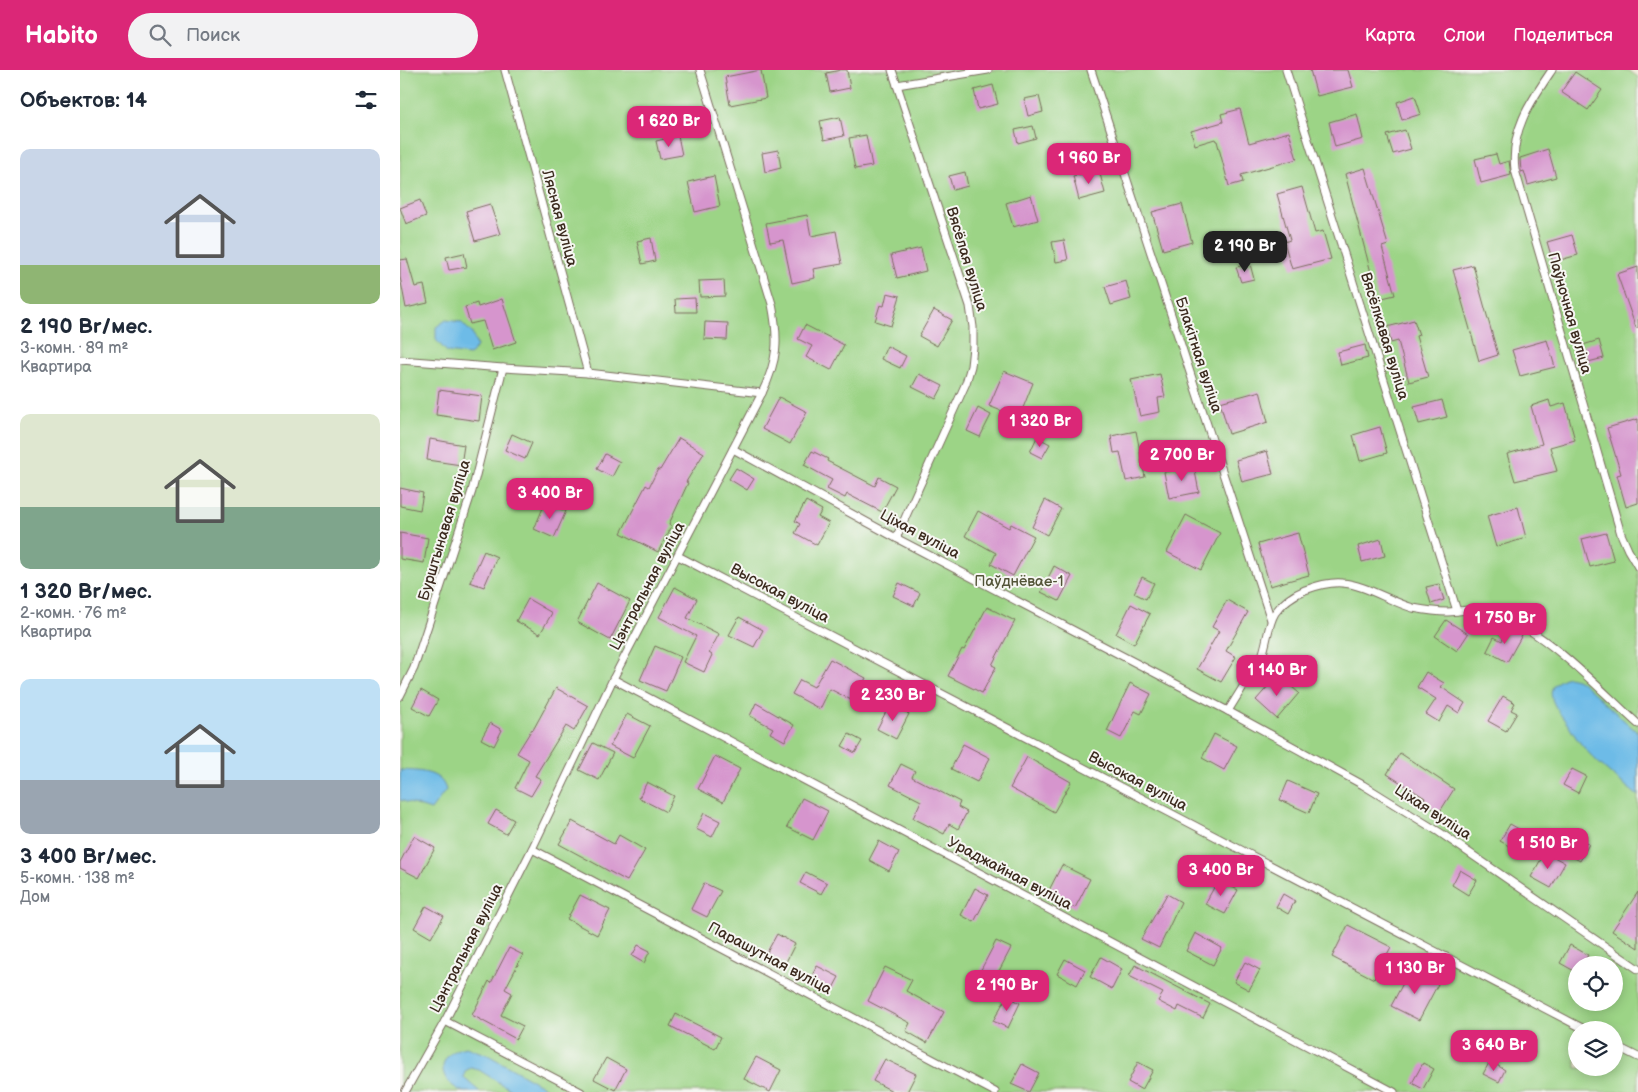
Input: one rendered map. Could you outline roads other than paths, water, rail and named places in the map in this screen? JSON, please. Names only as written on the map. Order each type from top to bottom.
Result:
[{"type":"lane","name":"Лясная вуліца","points":[[505,70],[588,373]]},
{"type":"lane","name":"Цэнтральная вуліца","points":[[405,1092],[445,1021],[532,849],[614,679],[762,393],[775,360],[776,325],[767,284],[700,70]]},
{"type":"lane","name":"Вясёлая вуліца","points":[[892,70],[970,306],[973,327],[971,366],[961,398],[896,538]]},
{"type":"lane","points":[[897,85],[988,70]]},
{"type":"lane","name":"Блакітная вуліца","points":[[1091,70],[1271,620]]},
{"type":"lane","name":"Вясёлкавая вуліца","points":[[1286,70],[1457,611]]},
{"type":"lane","name":"Паўночная вуліца","points":[[1552,70],[1520,124],[1513,156],[1515,170],[1621,534],[1638,567]]},
{"type":"lane","points":[[400,360],[588,373],[762,393]]},
{"type":"lane","name":"Бурштынавая вуліца","points":[[400,696],[414,668],[472,492],[502,368]]},
{"type":"lane","name":"Ціхая вуліца","points":[[733,449],[896,538],[1363,785],[1414,815],[1638,969]]},
{"type":"lane","name":"Высокая вуліца","points":[[678,556],[1569,1021]]},
{"type":"lane","points":[[1228,712],[1262,656],[1271,620],[1280,606],[1308,589],[1342,583],[1416,608],[1437,612],[1472,609],[1489,612],[1525,628],[1567,659],[1638,724]]},
{"type":"lane","name":"Ураджайная вуліца","points":[[614,679],[1394,1092]]},
{"type":"lane","name":"Парашутная вуліца","points":[[532,849],[995,1092]]},
{"type":"lane","points":[[445,1021],[581,1092]]},
{"type":"lane","points":[[1623,1050],[1638,1057]]},
{"type":"water","points":[[446,320],[461,322],[472,333],[477,346],[469,355],[447,352],[436,340],[436,327]]},
{"type":"water","points":[[1568,677],[1583,683],[1638,733],[1638,796],[1608,772],[1587,751],[1557,709],[1551,691],[1559,681]]},
{"type":"water","points":[[400,770],[428,773],[434,775],[443,783],[446,790],[431,810],[400,800]]},
{"type":"water","points":[[466,1047],[488,1055],[553,1092],[514,1092],[479,1070],[471,1068],[465,1071],[464,1078],[480,1092],[464,1092],[460,1090],[447,1080],[443,1068],[444,1062],[452,1052]]},
{"type":"park label","name":"Паўднёвае-1","points":[[1019,581]]}]
